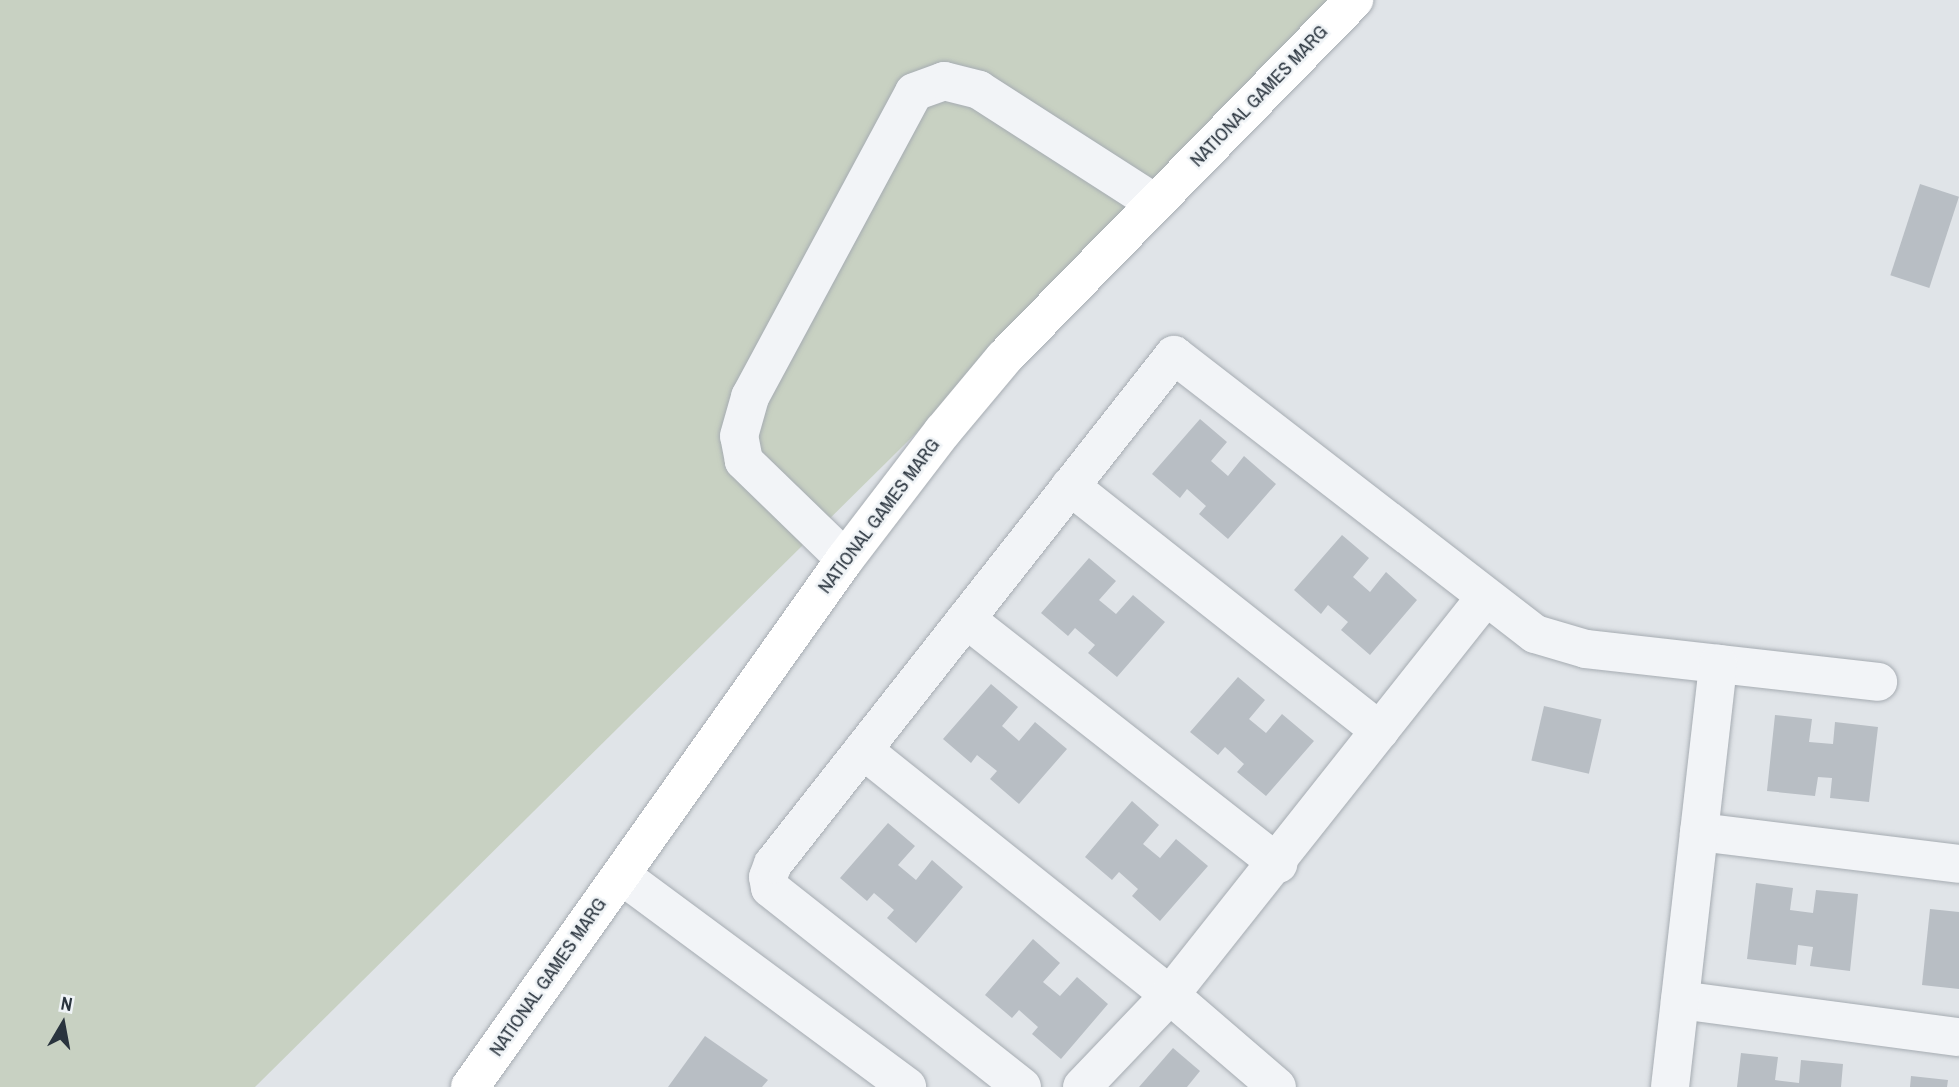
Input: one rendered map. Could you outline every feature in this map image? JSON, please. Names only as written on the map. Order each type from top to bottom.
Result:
[{"type":"main road","name":"NATIONAL GAMES MARG","points":[[470,1087],[845,559],[1004,358],[1353,0]]},
{"type":"street","points":[[845,559],[744,461],[739,436],[750,397],[914,92],[944,81],[979,90],[1155,203]]},
{"type":"street","points":[[1022,1087],[770,888],[773,864],[1174,355],[1484,598],[1535,634],[1560,643],[1878,682]]},
{"type":"street","points":[[1070,486],[1380,731]]},
{"type":"street","points":[[1082,1087],[1170,995],[1278,864],[1484,598]]},
{"type":"street","points":[[965,619],[1278,864]]},
{"type":"street","points":[[1670,1087],[1718,664]]},
{"type":"street","points":[[863,750],[1170,995],[1277,1087]]},
{"type":"street","points":[[1699,832],[1959,864]]},
{"type":"street","points":[[621,875],[907,1087]]},
{"type":"street","points":[[1680,1000],[1959,1037]]},
{"type":"green space","points":[[0,0],[1354,0],[255,1087],[0,1087]]},
{"type":"building","points":[[1920,184],[1959,197],[1929,288],[1890,275]]},
{"type":"building","points":[[1200,419],[1227,442],[1211,461],[1228,476],[1244,456],[1276,484],[1228,539],[1199,514],[1206,506],[1187,489],[1180,498],[1152,474]]},
{"type":"building","points":[[1342,535],[1369,558],[1353,577],[1370,592],[1386,572],[1417,600],[1370,655],[1341,630],[1348,622],[1328,605],[1321,614],[1294,590]]},
{"type":"building","points":[[1089,558],[1116,581],[1099,600],[1116,614],[1133,595],[1165,622],[1117,677],[1088,653],[1095,645],[1075,628],[1068,636],[1041,613]]},
{"type":"building","points":[[1238,677],[1265,700],[1249,719],[1266,733],[1282,714],[1314,741],[1266,796],[1237,772],[1244,764],[1225,747],[1218,755],[1190,732]]},
{"type":"building","points":[[991,684],[1018,707],[1002,726],[1019,741],[1035,722],[1067,749],[1019,804],[990,779],[997,771],[977,755],[971,763],[943,739]]},
{"type":"building","points":[[1544,706],[1601,719],[1589,774],[1531,761]]},
{"type":"building","points":[[1775,715],[1812,719],[1809,742],[1833,744],[1835,722],[1878,727],[1869,802],[1830,798],[1832,778],[1818,777],[1815,796],[1767,791]]},
{"type":"building","points":[[1132,801],[1159,825],[1143,844],[1160,858],[1176,839],[1208,866],[1160,921],[1132,896],[1138,889],[1119,872],[1112,880],[1085,857]]},
{"type":"building","points":[[888,823],[915,846],[898,865],[916,880],[932,860],[963,887],[916,943],[887,918],[894,910],[874,893],[867,901],[840,878]]},
{"type":"building","points":[[1756,883],[1793,888],[1790,910],[1813,913],[1816,890],[1858,894],[1850,971],[1810,966],[1813,947],[1798,945],[1796,965],[1747,959]]},
{"type":"building","points":[[1930,909],[1959,912],[1959,989],[1922,985]]},
{"type":"building","points":[[1033,939],[1060,963],[1043,982],[1060,996],[1077,977],[1108,1004],[1061,1059],[1032,1034],[1038,1027],[1019,1010],[1012,1018],[985,995]]},
{"type":"building","points":[[705,1036],[768,1080],[762,1087],[668,1087]]},
{"type":"building","points":[[1173,1048],[1200,1071],[1187,1087],[1139,1087]]},
{"type":"building","points":[[1741,1053],[1778,1057],[1775,1080],[1799,1083],[1801,1060],[1843,1064],[1841,1087],[1737,1087]]},
{"type":"building","points":[[1911,1076],[1948,1080],[1947,1087],[1910,1087]]}]
